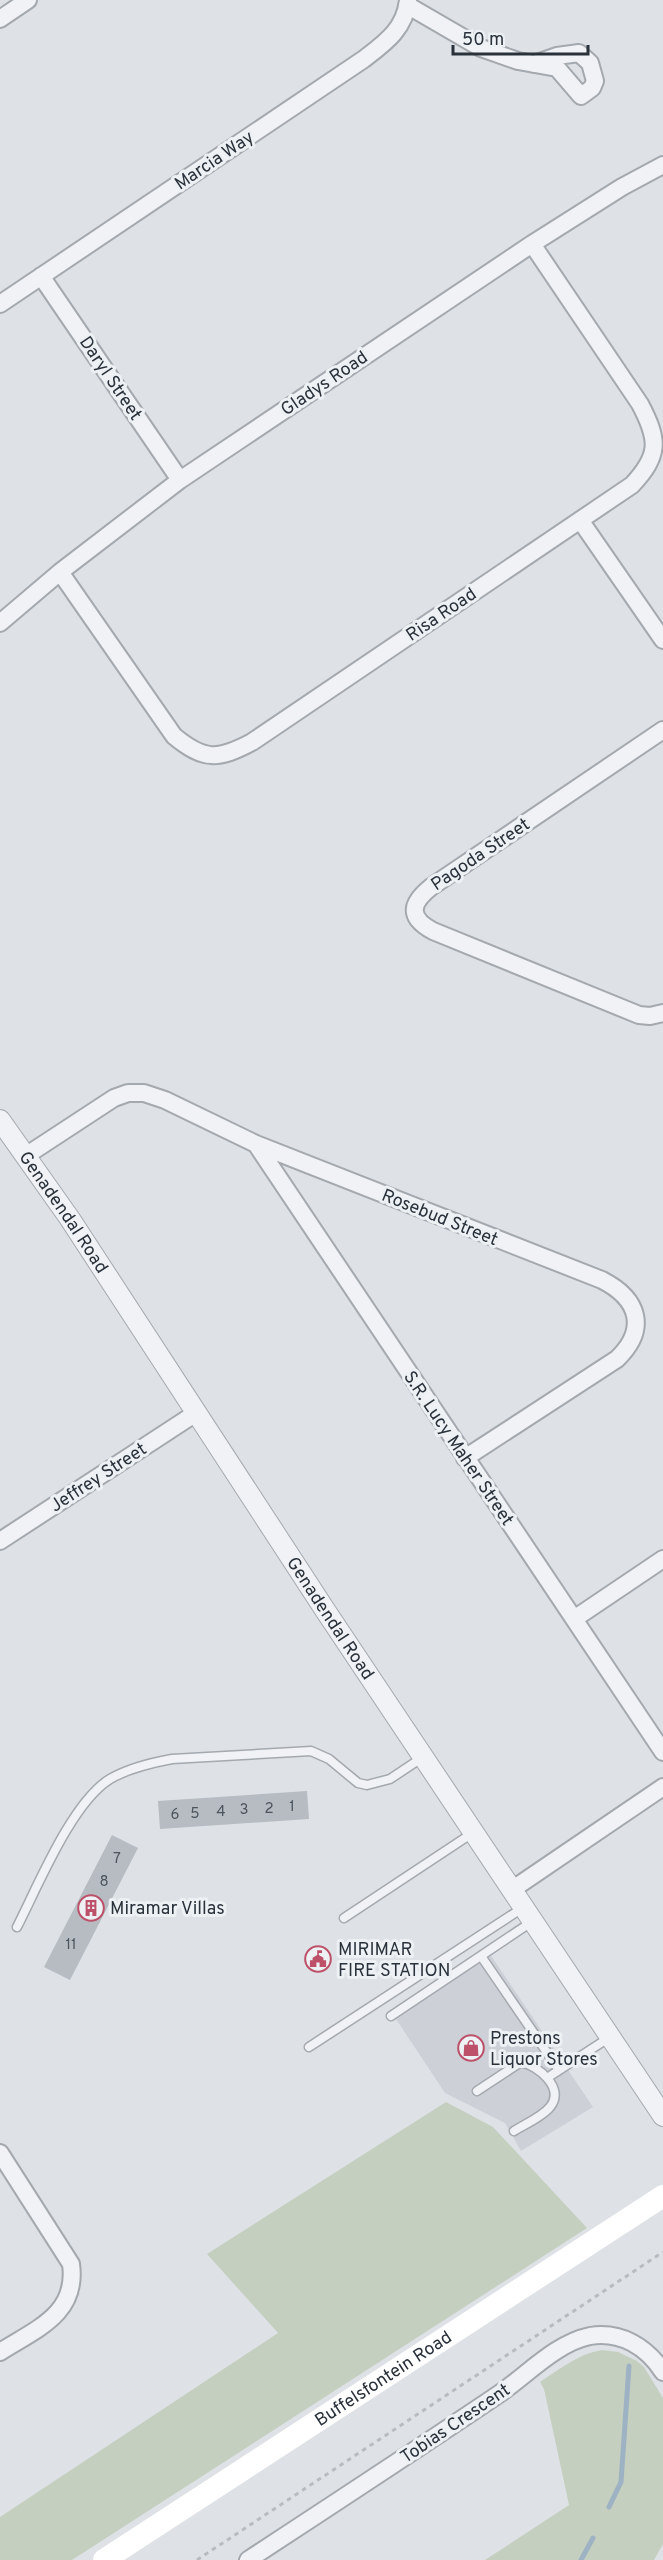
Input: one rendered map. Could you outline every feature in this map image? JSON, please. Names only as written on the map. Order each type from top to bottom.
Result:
[{"type":"main road","name":"Buffelsfontein Road","points":[[104,2560],[663,2196]]},
{"type":"street","points":[[0,19],[28,0]]},
{"type":"street","points":[[407,2],[481,48],[534,64]]},
{"type":"street","name":"Marcia Way","points":[[0,304],[364,59],[392,37],[403,19],[407,2]]},
{"type":"street","name":"Gladys Road","points":[[0,623],[60,572],[180,480],[532,244],[622,187],[663,165]]},
{"type":"street","name":"Risa Road","points":[[60,572],[174,736],[193,751],[209,755],[231,753],[252,742],[632,485],[652,458],[656,442],[652,426],[640,404],[532,244]]},
{"type":"street","name":"Daryl Street","points":[[41,276],[180,480]]},
{"type":"street","points":[[580,520],[663,640]]},
{"type":"street","name":"Pagoda Street","points":[[663,730],[431,887],[418,897],[414,906],[415,916],[421,924],[433,931],[639,1015],[650,1016],[663,1013]]},
{"type":"street","name":"Rosebud Street","points":[[27,1155],[114,1098],[128,1093],[144,1093],[165,1100],[256,1144],[618,1288],[633,1308],[637,1323],[634,1338],[627,1350],[617,1359],[465,1458]]},
{"type":"street","name":"Genadendal Road","points":[[0,1120],[27,1155],[663,2116]]},
{"type":"street","name":"S.R. Lucy Maher Street","points":[[256,1144],[663,1752]]},
{"type":"street","name":"Jeffrey Street","points":[[0,1541],[196,1413]]},
{"type":"street","points":[[574,1619],[663,1559]]},
{"type":"street","points":[[513,1889],[663,1786]]},
{"type":"street","points":[[0,2153],[71,2264],[73,2280],[70,2295],[63,2308],[0,2352]]},
{"type":"street","name":"Tobias Crescent","points":[[248,2560],[497,2396],[571,2343],[591,2336],[613,2336],[634,2342],[661,2365]]},
{"type":"lane","points":[[17,1927],[70,1827],[93,1792],[110,1779],[127,1771],[150,1763],[172,1759],[311,1751],[329,1759],[358,1783],[367,1785],[390,1779],[423,1756]]},
{"type":"lane","points":[[344,1918],[474,1832]]},
{"type":"lane","points":[[391,2016],[481,1956],[529,1913]]},
{"type":"lane","points":[[309,2047],[529,1913]]},
{"type":"lane","points":[[481,1956],[559,2070]]},
{"type":"lane","points":[[547,2078],[610,2037]]},
{"type":"lane","points":[[477,2091],[521,2062],[540,2069],[553,2091],[554,2100],[550,2107],[514,2132]]},
{"type":"path","points":[[197,2560],[663,2252]]},
{"type":"shaded area","points":[[490,1954],[593,2107],[521,2151],[505,2123],[445,2093],[394,2016]]},
{"type":"green space","points":[[446,2102],[493,2127],[587,2228],[72,2560],[0,2560],[0,2517],[278,2333],[207,2254]]},
{"type":"green space","points":[[602,2350],[618,2352],[637,2361],[644,2367],[663,2398],[663,2544],[654,2560],[485,2560],[569,2505],[544,2389],[540,2382],[577,2358]]},
{"type":"building","points":[[307,1791],[309,1819],[160,1829],[158,1801]]},
{"type":"building","name":"Miramar Villas","points":[[112,1835],[138,1848],[70,1980],[44,1967]]},
{"type":"waterway","points":[[609,2507],[621,2482],[629,2366]]},
{"type":"waterway","points":[[581,2560],[593,2538]]},
{"type":"place","name":"Miramar Villas","points":[[91,1908]]},
{"type":"place","name":"MIRIMAR FIRE STATION","points":[[318,1959]]},
{"type":"place","name":"Prestons Liquor Stores","points":[[471,2048]]}]
